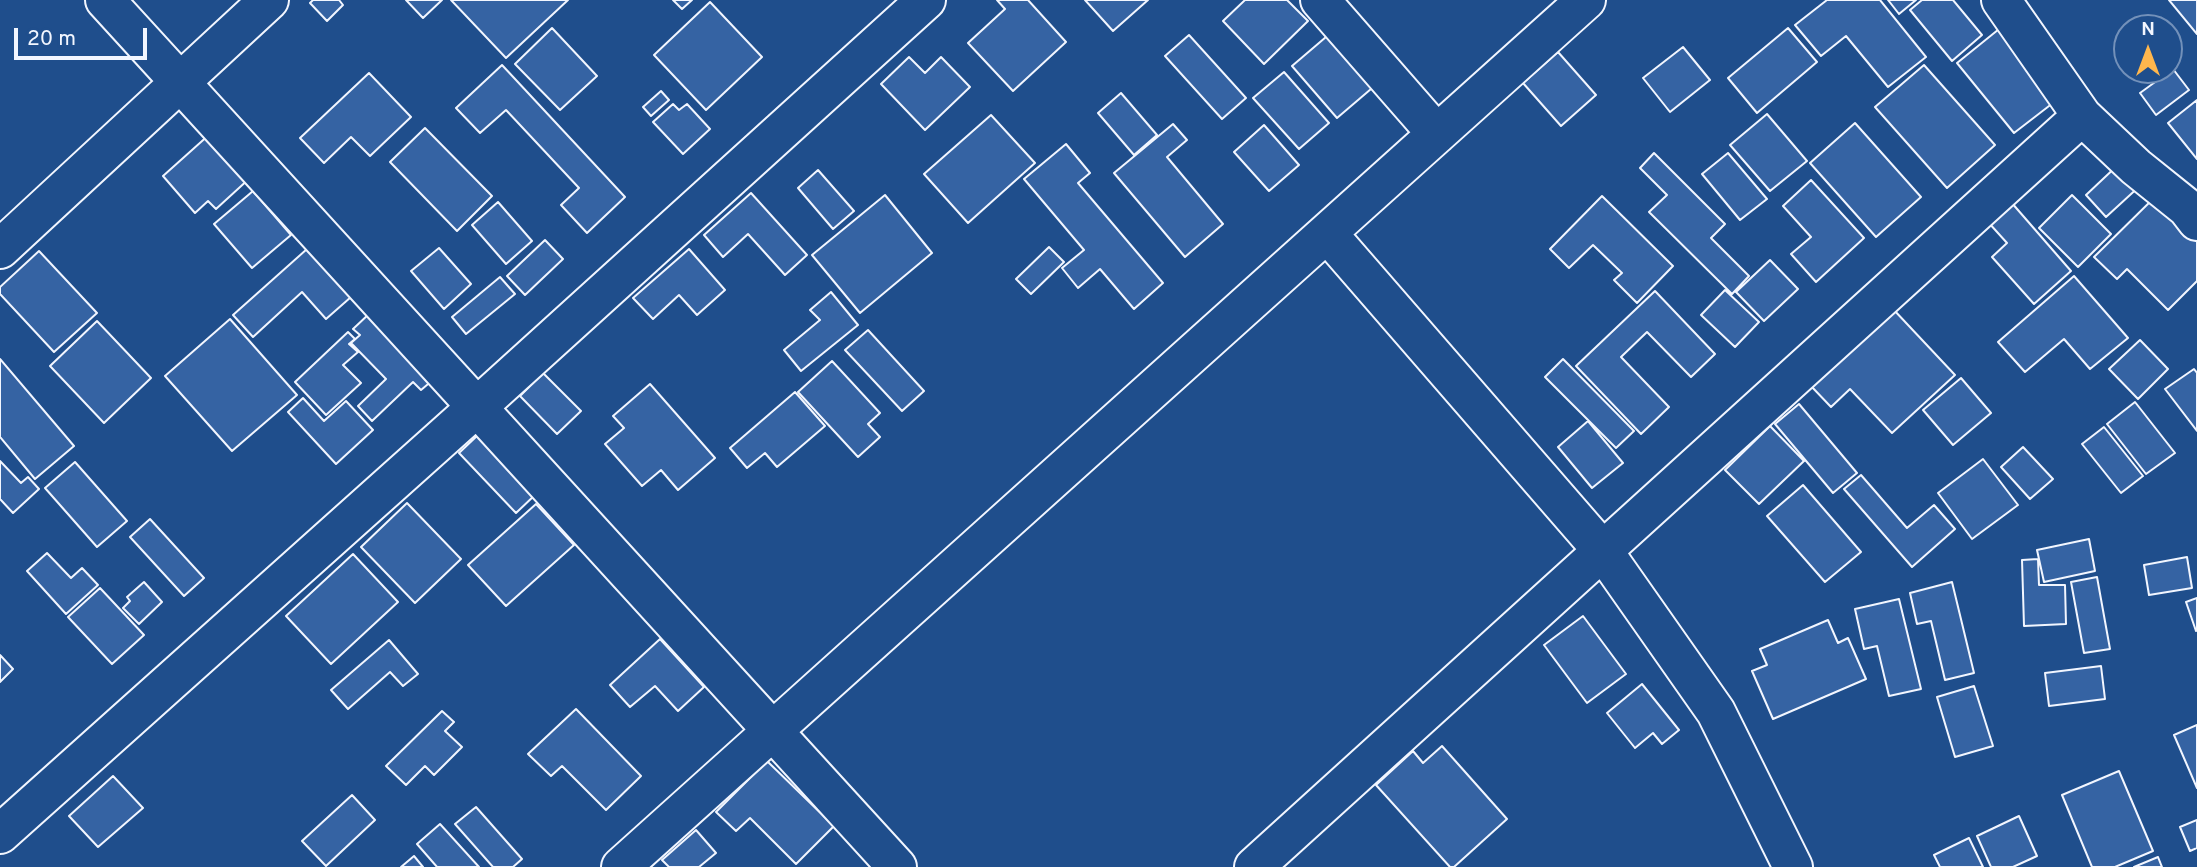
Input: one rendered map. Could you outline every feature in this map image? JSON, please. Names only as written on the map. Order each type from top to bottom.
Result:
[{"type":"street","points":[[105,0],[897,867]]},
{"type":"street","points":[[0,249],[269,0]]},
{"type":"street","points":[[0,834],[926,0]]},
{"type":"street","points":[[1320,0],[1437,134]]},
{"type":"street","points":[[621,867],[1586,0]]},
{"type":"street","points":[[2001,0],[2082,116],[2136,167],[2187,208],[2197,221]]},
{"type":"street","points":[[1254,867],[2082,116]]},
{"type":"street","points":[[1327,233],[1603,551],[1716,712],[1793,867]]},
{"type":"building","points":[[313,0],[339,0],[343,5],[327,21],[310,3]]},
{"type":"building","points":[[406,0],[442,0],[423,18]]},
{"type":"building","points":[[451,0],[568,0],[506,58]]},
{"type":"building","points":[[673,0],[692,0],[682,9]]},
{"type":"building","points":[[997,0],[1028,0],[1066,42],[1013,91],[968,43],[1005,9]]},
{"type":"building","points":[[1085,0],[1148,0],[1113,31]]},
{"type":"building","points":[[1245,0],[1287,0],[1308,21],[1264,64],[1223,21]]},
{"type":"building","points":[[1827,0],[1880,0],[1926,57],[1888,87],[1846,36],[1821,56],[1795,25]]},
{"type":"building","points":[[1888,0],[1916,0],[1899,14]]},
{"type":"building","points":[[1922,0],[1953,0],[1982,35],[1952,61],[1910,10]]},
{"type":"building","points":[[2169,0],[2197,0],[2197,34],[2183,14]]},
{"type":"building","points":[[710,2],[762,57],[706,110],[654,55]]},
{"type":"building","points":[[2004,25],[2062,96],[2014,133],[1957,63]]},
{"type":"building","points":[[552,28],[597,76],[560,110],[515,64]]},
{"type":"building","points":[[1788,28],[1817,62],[1757,113],[1728,78]]},
{"type":"building","points":[[1333,31],[1378,83],[1337,118],[1292,66]]},
{"type":"building","points":[[1189,35],[1246,98],[1222,119],[1165,56]]},
{"type":"building","points":[[1683,47],[1710,80],[1670,112],[1643,78]]},
{"type":"building","points":[[1558,52],[1596,95],[1561,126],[1523,83]]},
{"type":"building","points":[[909,57],[925,73],[941,57],[970,87],[925,130],[881,84]]},
{"type":"building","points":[[502,65],[625,197],[587,233],[561,205],[579,188],[506,110],[480,133],[456,108]]},
{"type":"building","points":[[1924,65],[1995,145],[1947,188],[1875,107]]},
{"type":"building","points":[[1284,72],[1329,123],[1299,149],[1253,98]]},
{"type":"building","points":[[369,73],[411,117],[370,156],[351,137],[324,163],[300,138]]},
{"type":"building","points":[[2183,82],[2189,90],[2156,115],[2140,93],[2152,84]]},
{"type":"building","points":[[661,91],[669,100],[651,116],[643,107]]},
{"type":"building","points":[[1121,93],[1157,135],[1134,155],[1098,113]]},
{"type":"building","points":[[2197,100],[2197,159],[2168,123]]},
{"type":"building","points":[[673,104],[679,110],[687,104],[710,129],[683,154],[653,122]]},
{"type":"building","points":[[1767,114],[1807,161],[1770,191],[1730,145]]},
{"type":"building","points":[[991,115],[1035,163],[968,223],[924,174]]},
{"type":"building","points":[[1855,123],[1921,197],[1876,237],[1810,163]]},
{"type":"building","points":[[1173,124],[1187,140],[1167,157],[1223,224],[1185,257],[1114,173]]},
{"type":"building","points":[[1264,125],[1299,165],[1269,191],[1234,152]]},
{"type":"building","points":[[425,128],[492,196],[457,231],[390,162]]},
{"type":"building","points":[[211,133],[251,177],[216,209],[208,201],[195,213],[163,176]]},
{"type":"building","points":[[1066,144],[1090,173],[1078,183],[1163,283],[1134,309],[1100,269],[1078,288],[1062,268],[1084,250],[1024,179]]},
{"type":"building","points":[[1654,153],[1725,224],[1711,238],[1749,276],[1732,294],[1649,212],[1667,195],[1640,168]]},
{"type":"building","points":[[1728,153],[1767,199],[1740,220],[1702,174]]},
{"type":"building","points":[[2121,162],[2142,184],[2106,217],[2086,195]]},
{"type":"building","points":[[818,170],[854,211],[833,229],[798,188]]},
{"type":"building","points":[[1811,180],[1864,238],[1816,282],[1791,254],[1811,237],[1783,206]]},
{"type":"building","points":[[253,191],[291,235],[252,268],[214,224]]},
{"type":"building","points":[[751,193],[807,255],[785,275],[748,234],[723,257],[704,235]]},
{"type":"building","points":[[2159,193],[2197,231],[2197,281],[2168,310],[2127,269],[2117,279],[2094,257]]},
{"type":"building","points":[[885,195],[932,253],[860,313],[812,255]]},
{"type":"building","points":[[2072,195],[2111,234],[2078,267],[2039,228]]},
{"type":"building","points":[[1602,196],[1673,266],[1637,303],[1614,280],[1622,273],[1593,245],[1569,268],[1550,249]]},
{"type":"building","points":[[498,202],[532,241],[506,264],[472,225]]},
{"type":"building","points":[[2011,202],[2071,271],[2034,304],[1992,257],[2007,243],[1988,222]]},
{"type":"building","points":[[545,240],[563,259],[525,295],[507,276]]},
{"type":"building","points":[[1049,247],[1064,262],[1031,294],[1016,279]]},
{"type":"building","points":[[439,248],[471,284],[444,309],[411,271]]},
{"type":"building","points":[[307,249],[351,297],[326,319],[302,292],[253,337],[233,315]]},
{"type":"building","points":[[689,249],[725,290],[697,315],[679,295],[653,319],[633,298]]},
{"type":"building","points":[[39,251],[97,313],[54,352],[0,294],[0,287]]},
{"type":"building","points":[[1770,260],[1798,289],[1764,321],[1736,292]]},
{"type":"building","points":[[2074,276],[2128,338],[2090,369],[2064,339],[2025,372],[1998,342]]},
{"type":"building","points":[[500,277],[515,294],[466,334],[452,317]]},
{"type":"building","points":[[1725,290],[1759,322],[1735,347],[1701,315]]},
{"type":"building","points":[[1655,291],[1715,354],[1691,377],[1647,332],[1621,357],[1669,407],[1641,434],[1576,366]]},
{"type":"building","points":[[831,292],[858,325],[801,371],[784,350],[820,320],[810,310]]},
{"type":"building","points":[[1893,309],[1955,375],[1892,433],[1850,389],[1831,407],[1811,386]]},
{"type":"building","points":[[370,313],[434,379],[421,390],[413,382],[372,421],[358,406],[386,379],[351,343],[360,335],[353,329]]},
{"type":"building","points":[[230,319],[297,395],[232,451],[165,376]]},
{"type":"building","points":[[97,321],[151,378],[104,423],[50,366]]},
{"type":"building","points":[[868,330],[924,391],[902,411],[845,350]]},
{"type":"building","points":[[348,332],[355,339],[349,344],[358,352],[343,365],[361,383],[326,415],[295,382]]},
{"type":"building","points":[[2140,340],[2168,369],[2138,399],[2109,369]]},
{"type":"building","points":[[0,359],[74,446],[35,479],[0,437]]},
{"type":"building","points":[[1563,359],[1634,431],[1616,448],[1545,377]]},
{"type":"building","points":[[832,361],[880,413],[868,424],[880,437],[858,457],[798,392]]},
{"type":"building","points":[[2194,369],[2197,373],[2197,431],[2165,389]]},
{"type":"building","points":[[543,373],[581,411],[557,434],[520,396]]},
{"type":"building","points":[[1961,378],[1991,413],[1953,445],[1923,410]]},
{"type":"building","points":[[650,384],[715,458],[678,490],[661,470],[642,486],[605,444],[624,428],[613,416]]},
{"type":"building","points":[[795,392],[825,426],[777,467],[765,453],[747,468],[730,448]]},
{"type":"building","points":[[303,398],[324,421],[346,401],[373,430],[336,464],[288,412]]},
{"type":"building","points":[[2135,402],[2175,453],[2146,474],[2107,424]]},
{"type":"building","points":[[1799,404],[1857,473],[1833,493],[1775,424]]},
{"type":"building","points":[[1588,421],[1623,463],[1592,488],[1558,447]]},
{"type":"building","points":[[1770,426],[1804,461],[1759,504],[1725,470]]},
{"type":"building","points":[[2104,427],[2143,476],[2121,493],[2082,444]]},
{"type":"building","points":[[479,434],[536,494],[516,513],[459,453]]},
{"type":"building","points":[[2023,447],[2053,479],[2030,499],[2001,467]]},
{"type":"building","points":[[1983,459],[2018,505],[1972,539],[1938,493]]},
{"type":"building","points":[[0,461],[21,483],[28,477],[39,489],[13,513],[0,499]]},
{"type":"building","points":[[75,462],[127,521],[97,547],[45,488]]},
{"type":"building","points":[[1861,475],[1907,528],[1934,505],[1955,529],[1912,567],[1844,489]]},
{"type":"building","points":[[1803,485],[1861,552],[1825,582],[1767,516]]},
{"type":"building","points":[[407,503],[461,559],[415,603],[361,547]]},
{"type":"building","points":[[536,504],[574,545],[506,606],[468,565]]},
{"type":"building","points":[[150,519],[204,578],[184,596],[130,537]]},
{"type":"building","points":[[2089,539],[2095,571],[2044,582],[2037,550]]},
{"type":"building","points":[[47,553],[71,578],[82,568],[98,585],[66,614],[27,571]]},
{"type":"building","points":[[353,554],[398,602],[331,664],[286,616]]},
{"type":"building","points":[[2187,557],[2192,588],[2149,595],[2144,565]]},
{"type":"building","points":[[2038,559],[2039,585],[2065,585],[2066,624],[2024,626],[2022,560]]},
{"type":"building","points":[[2097,577],[2110,649],[2084,653],[2071,582]]},
{"type":"building","points":[[144,582],[162,602],[139,624],[123,608],[130,601],[127,597]]},
{"type":"building","points":[[1952,582],[1974,673],[1945,680],[1931,621],[1917,624],[1910,593]]},
{"type":"building","points":[[100,588],[144,635],[112,664],[68,617]]},
{"type":"building","points":[[2197,598],[2197,630],[2196,631],[2186,602]]},
{"type":"building","points":[[1899,599],[1921,689],[1889,696],[1877,646],[1864,649],[1855,609]]},
{"type":"building","points":[[1583,616],[1626,674],[1587,703],[1544,645]]},
{"type":"building","points":[[1828,620],[1838,643],[1848,638],[1866,679],[1773,719],[1752,671],[1767,665],[1760,649]]},
{"type":"building","points":[[660,639],[704,687],[678,711],[655,686],[630,707],[610,685]]},
{"type":"building","points":[[389,640],[418,674],[403,686],[390,672],[348,709],[331,690]]},
{"type":"building","points":[[0,655],[13,669],[0,682]]},
{"type":"building","points":[[2101,666],[2105,699],[2049,706],[2045,673]]},
{"type":"building","points":[[1642,684],[1679,730],[1662,744],[1653,733],[1635,748],[1607,713]]},
{"type":"building","points":[[1974,686],[1993,746],[1955,757],[1937,697]]},
{"type":"building","points":[[576,709],[641,776],[606,810],[562,766],[551,776],[528,754]]},
{"type":"building","points":[[442,711],[454,722],[445,731],[462,747],[434,775],[425,766],[406,785],[386,766]]},
{"type":"building","points":[[2197,725],[2197,788],[2174,735]]},
{"type":"building","points":[[1442,746],[1507,819],[1454,867],[1450,867],[1376,785],[1413,751],[1423,763]]},
{"type":"building","points":[[767,761],[834,826],[796,864],[750,818],[736,831],[716,812]]},
{"type":"building","points":[[2119,771],[2153,851],[2115,867],[2092,867],[2062,795]]},
{"type":"building","points":[[113,776],[143,808],[98,847],[69,816]]},
{"type":"building","points":[[352,795],[375,820],[326,866],[302,841]]},
{"type":"building","points":[[476,807],[522,859],[513,867],[493,867],[455,824]]},
{"type":"building","points":[[2019,816],[2037,856],[2013,867],[1991,867],[1977,836]]},
{"type":"building","points":[[2197,820],[2197,848],[2190,851],[2180,827]]},
{"type":"building","points":[[440,824],[479,867],[437,867],[417,844]]},
{"type":"building","points":[[696,830],[716,853],[699,867],[669,867],[662,860]]},
{"type":"building","points":[[1969,838],[1983,867],[1940,867],[1934,855]]},
{"type":"building","points":[[414,856],[423,867],[401,867]]},
{"type":"building","points":[[2158,857],[2162,867],[2134,867]]}]
